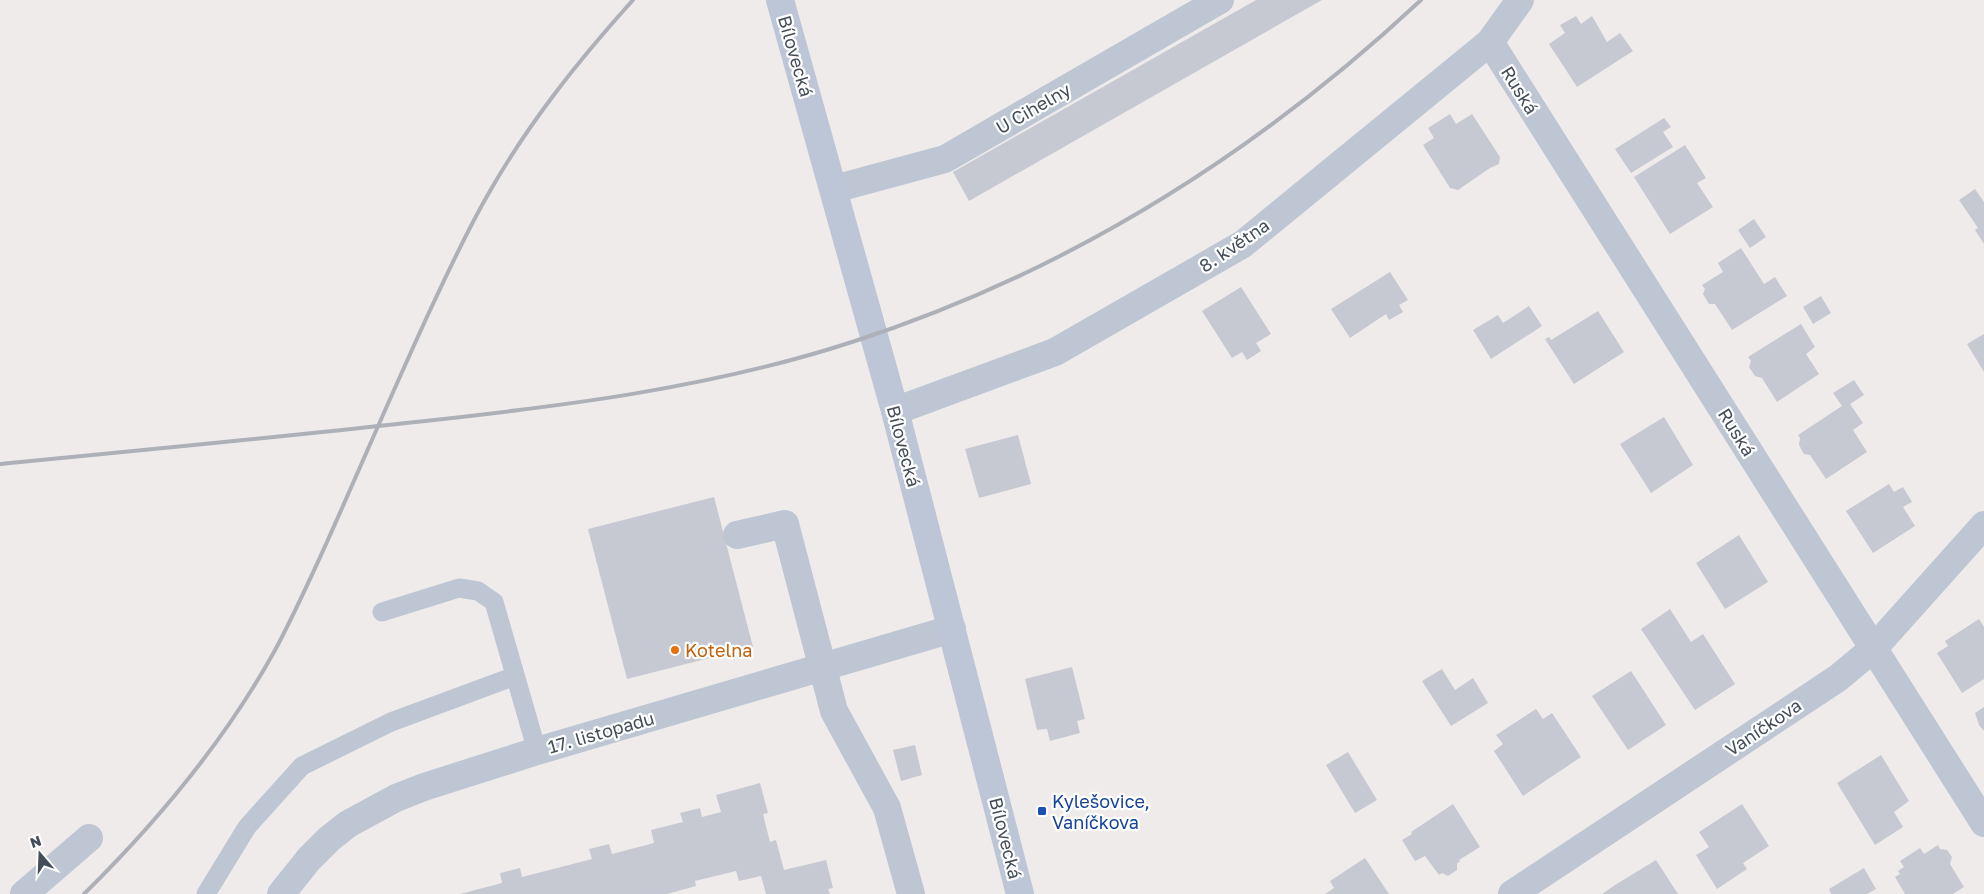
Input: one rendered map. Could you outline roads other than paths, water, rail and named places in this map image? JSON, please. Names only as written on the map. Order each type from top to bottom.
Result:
[{"type":"main road","name":"Bílovecká","points":[[780,0],[896,411],[1020,894]]},
{"type":"street","name":"U Cihelny","points":[[834,189],[945,159],[1220,0]]},
{"type":"street","name":"8. května","points":[[896,411],[1055,352],[1243,244],[1490,42],[1520,0]]},
{"type":"street","name":"Ruská","points":[[1490,42],[1984,823]]},
{"type":"street","points":[[737,535],[784,524],[834,711],[887,808],[911,894]]},
{"type":"street","name":"Vaníčkova","points":[[1512,894],[1838,678],[1874,648],[1984,525]]},
{"type":"street","name":"17. listopadu","points":[[282,894],[309,859],[329,839],[348,824],[368,812],[424,787],[537,751],[952,629]]},
{"type":"street","points":[[24,894],[89,838]]},
{"type":"lane","points":[[382,612],[459,588],[478,591],[494,602],[537,751]]},
{"type":"lane","points":[[206,894],[247,827],[302,766],[390,722],[515,676]]},
{"type":"railway","points":[[84,894],[111,867],[188,780],[233,718],[254,685],[274,652],[301,598],[426,319],[481,207],[505,165],[556,92],[633,0]]},
{"type":"railway","points":[[0,464],[355,429],[575,403],[687,384],[743,372],[852,342],[932,314],[1009,281],[1084,244],[1156,203],[1225,158],[1293,109],[1358,56],[1421,0]]},
{"type":"place","name":"Kotelna","points":[[675,650]]},
{"type":"place","name":"Kylešovice, Vaníčkova","points":[[1042,811]]}]
